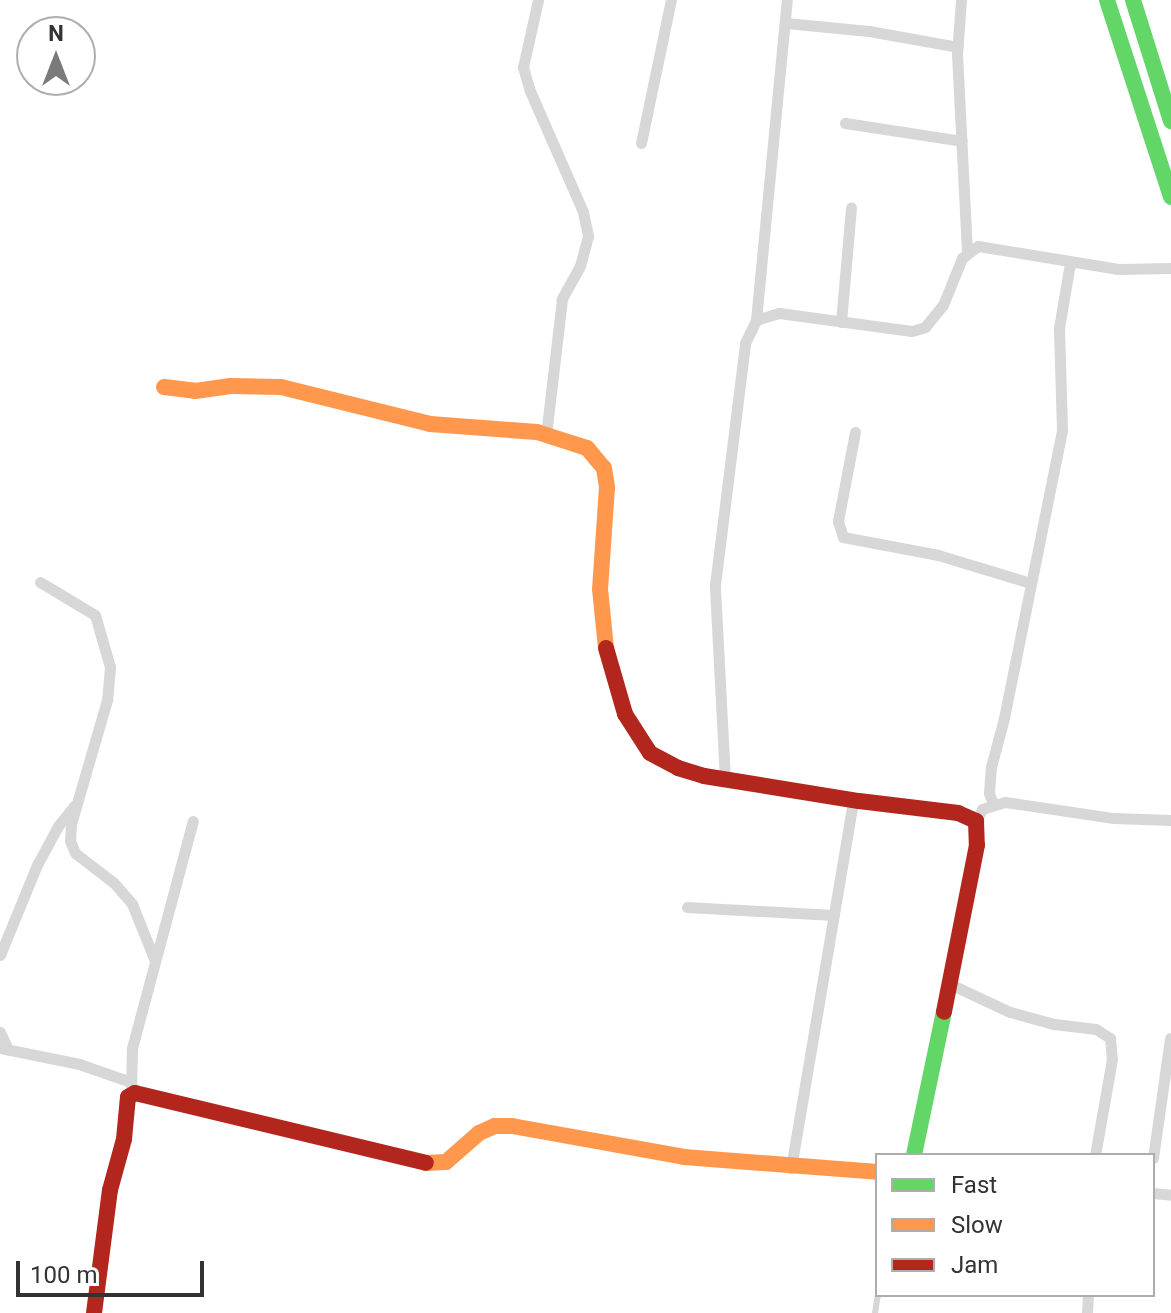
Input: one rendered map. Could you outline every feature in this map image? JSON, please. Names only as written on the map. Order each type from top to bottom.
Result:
[{"type":"main road","points":[[1107,0],[1171,197]]},
{"type":"main road","points":[[1133,0],[1171,121]]},
{"type":"main road","points":[[164,387],[195,391],[231,386],[281,387],[430,424],[546,435],[587,448],[604,468],[607,503],[601,610],[612,679],[625,714],[650,753],[662,761],[725,779],[958,813],[976,821],[977,845],[914,1153]]},
{"type":"main road","points":[[94,1313],[110,1190],[118,1169],[131,1088],[139,1093],[417,1164],[446,1162],[479,1133],[495,1126],[512,1126],[684,1157],[791,1168],[875,1172]]},
{"type":"street","points":[[538,0],[523,67],[530,91],[583,212],[588,236],[583,258],[562,299],[546,435]]},
{"type":"street","points":[[641,143],[671,0]]},
{"type":"street","points":[[725,779],[715,585],[745,343],[756,320],[787,0]]},
{"type":"street","points":[[756,320],[779,313],[912,331],[925,327],[943,305],[967,251],[958,47],[961,0]]},
{"type":"street","points":[[786,23],[869,31],[958,47]]},
{"type":"street","points":[[845,123],[962,141]]},
{"type":"street","points":[[841,322],[851,207]]},
{"type":"street","points":[[967,251],[978,246],[1118,269],[1171,268]]},
{"type":"street","points":[[993,804],[989,793],[991,767],[1064,414],[1059,328],[1070,263]]},
{"type":"street","points":[[855,432],[838,521],[843,537],[938,555],[1031,583]]},
{"type":"street","points":[[40,582],[95,615],[110,667],[107,700],[71,832],[75,853],[114,883],[132,904],[155,961]]},
{"type":"street","points":[[791,1168],[853,800]]},
{"type":"street","points":[[0,955],[43,854],[58,826],[78,801]]},
{"type":"street","points":[[976,821],[982,809],[993,804],[1025,802],[1114,818],[1171,820]]},
{"type":"street","points":[[0,1032],[4,1049],[79,1064],[131,1088],[132,1048],[193,821]]},
{"type":"street","points":[[687,907],[834,915]]},
{"type":"street","points":[[950,984],[1010,1012],[1054,1024],[1096,1029],[1110,1038],[1112,1059],[1095,1153]]},
{"type":"street","points":[[1154,1153],[1170,1038]]},
{"type":"traffic: fast","points":[[1107,0],[1171,197]]},
{"type":"traffic: fast","points":[[1133,0],[1171,121]]},
{"type":"traffic: fast","points":[[914,1153],[944,1012]]},
{"type":"traffic: slow","points":[[164,387],[195,391],[231,386],[281,387],[430,424],[537,432],[587,448],[604,468],[607,487],[600,589],[606,648]]},
{"type":"traffic: slow","points":[[426,1163],[446,1162],[479,1133],[495,1126],[512,1126],[684,1157],[875,1172]]},
{"type":"traffic: jam","points":[[606,648],[625,714],[650,753],[678,768],[704,776],[859,801],[958,813],[976,821],[977,845],[944,1012]]},
{"type":"traffic: jam","points":[[94,1313],[110,1190],[124,1139],[128,1097],[135,1093],[426,1163]]}]
